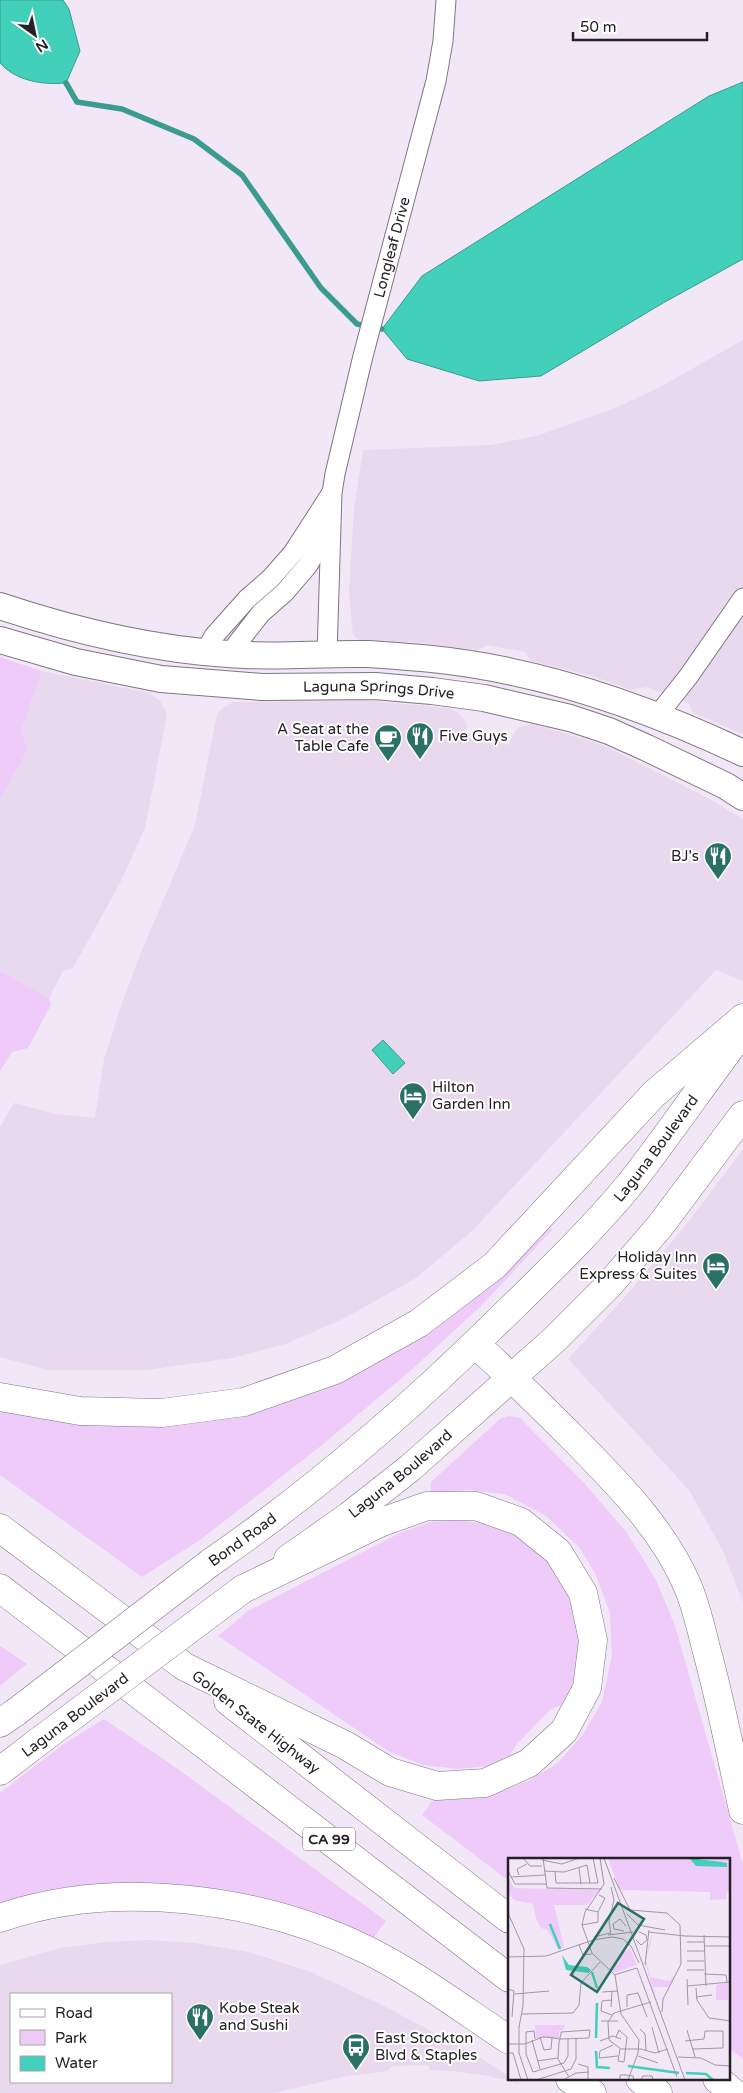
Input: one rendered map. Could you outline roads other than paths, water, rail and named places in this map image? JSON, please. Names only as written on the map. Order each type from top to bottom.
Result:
[{"type":"main road","points":[[0,1397],[80,1411],[162,1413],[244,1402],[335,1370],[419,1324],[495,1265],[654,1094],[743,1018]]},
{"type":"main road","name":"Laguna Boulevard","points":[[475,1344],[579,1242],[624,1191],[743,1031]]},
{"type":"main road","name":"Laguna Boulevard","points":[[0,1770],[243,1589],[349,1516],[395,1480],[513,1377],[609,1285],[660,1226],[743,1115]]},
{"type":"main road","points":[[475,1344],[513,1377],[610,1475],[646,1516],[666,1546],[684,1578],[697,1612],[714,1678],[743,1810]]},
{"type":"main road","name":"Bond Road","points":[[8,1717],[322,1479],[382,1429],[475,1344]]},
{"type":"main road","points":[[185,1667],[345,1745],[390,1772],[437,1786],[485,1782],[529,1763],[564,1730],[586,1688],[593,1640],[583,1593],[558,1552],[521,1522],[476,1506],[427,1506],[382,1522],[243,1589]]},
{"type":"main road","name":"Golden State Highway","points":[[0,1528],[185,1667],[508,1917]]},
{"type":"main road","name":"CA 99","points":[[0,1588],[64,1635],[508,1977]]},
{"type":"main road","points":[[0,1606],[64,1635]]},
{"type":"main road","points":[[0,1918],[51,1906],[92,1900],[134,1898],[214,1902],[252,1910],[331,1934],[366,1950],[401,1970],[508,2039]]},
{"type":"main road","points":[[572,2080],[592,2093]]},
{"type":"main road","points":[[641,2080],[658,2093]]},
{"type":"main road","points":[[718,2080],[734,2093]]},
{"type":"street","name":"Longleaf Drive","points":[[327,654],[332,493],[363,356],[436,80],[443,41],[446,0]]},
{"type":"street","name":"Longleaf Drive","points":[[217,653],[214,636],[247,599],[271,578],[292,553],[332,493]]},
{"type":"street","name":"Longleaf Drive","points":[[217,653],[285,592],[308,565],[331,523]]},
{"type":"street","points":[[570,718],[592,712],[646,725],[652,722],[688,676],[743,598]]},
{"type":"street","points":[[0,606],[51,623],[116,639],[171,649],[266,656],[368,654],[433,659],[500,670],[585,692],[657,716],[704,734],[743,752]]},
{"type":"street","name":"Laguna Springs Drive","points":[[0,640],[76,662],[161,679],[262,687],[375,686],[484,698],[570,718],[609,731],[726,786],[743,797]]},
{"type":"street","points":[[375,686],[399,672],[482,680],[500,670]]},
{"type":"street","points":[[484,698],[497,688],[504,687],[561,699],[585,692]]},
{"type":"water","points":[[0,0],[63,0],[69,9],[80,51],[66,83],[39,82],[22,78],[6,69],[0,63]]},
{"type":"water","points":[[743,82],[743,259],[663,303],[541,376],[479,381],[407,359],[382,329],[422,276],[709,96]]},
{"type":"water","points":[[383,1040],[405,1063],[393,1074],[372,1050]]},
{"type":"waterway","points":[[66,83],[77,102],[122,109],[194,139],[242,175],[321,288],[357,324],[382,329]]},
{"type":"place","name":"Five Guys","points":[[420,760]]},
{"type":"place","name":"A Seat at the Table Cafe","points":[[388,762]]},
{"type":"place","name":"BJ's","points":[[718,880]]},
{"type":"place","name":"Hilton Garden Inn","points":[[413,1120]]},
{"type":"place","name":"Holiday Inn Express & Suites","points":[[716,1290]]},
{"type":"place","name":"Kobe Steak and Sushi","points":[[200,2041]]},
{"type":"place","name":"East Stockton Blvd & Staples","points":[[356,2071]]}]
